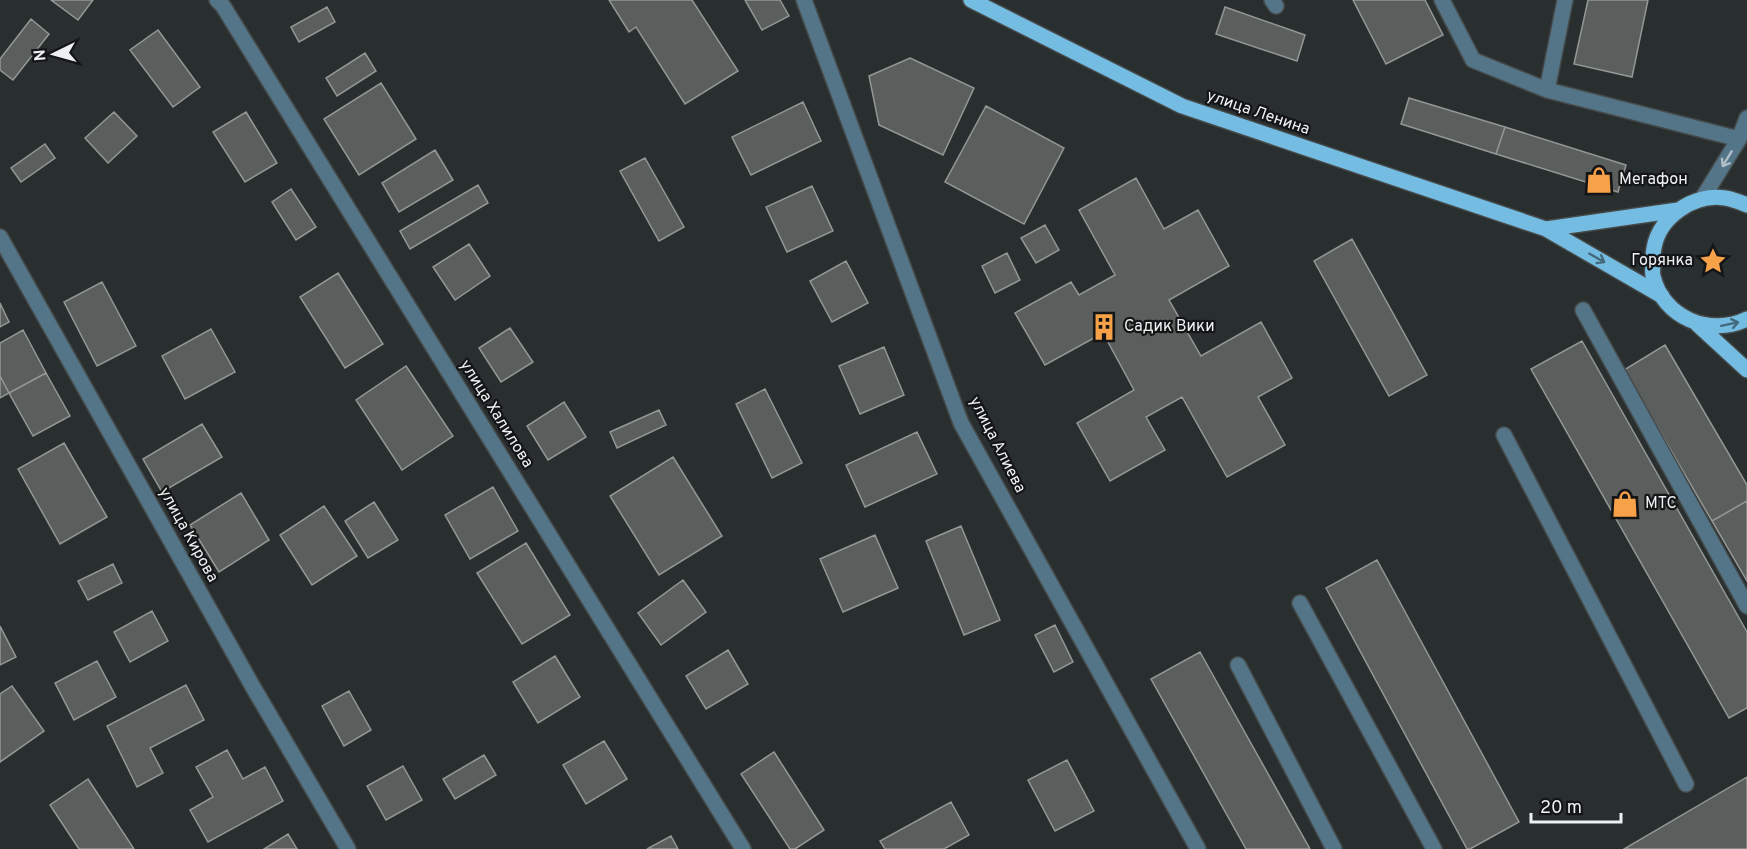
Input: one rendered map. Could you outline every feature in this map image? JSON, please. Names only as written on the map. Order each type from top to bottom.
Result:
[{"type":"main road","name":"улица Ленина","points":[[971,0],[1182,106],[1546,229],[1662,296],[1677,313],[1697,324]]},
{"type":"main road","points":[[1662,296],[1653,275],[1654,248],[1662,226],[1678,210],[1702,199],[1725,198],[1747,205]]},
{"type":"main road","name":"улица Ленина","points":[[1546,229],[1678,210]]},
{"type":"main road","points":[[1697,324],[1723,327],[1747,320]]},
{"type":"main road","points":[[1697,324],[1747,370]]},
{"type":"street","name":"улица Халилова","points":[[217,0],[223,6],[285,106],[743,849]]},
{"type":"street","name":"улица Алиева","points":[[804,0],[961,423],[1198,849]]},
{"type":"street","points":[[1442,0],[1473,60],[1547,90],[1739,139]]},
{"type":"street","points":[[1547,90],[1565,0]]},
{"type":"street","points":[[1702,199],[1739,139],[1747,118]]},
{"type":"street","name":"улица Кирова","points":[[0,237],[252,687],[348,849]]},
{"type":"street","points":[[1582,310],[1747,606]]},
{"type":"street","points":[[1504,435],[1686,784]]},
{"type":"street","points":[[1300,603],[1434,849]]},
{"type":"street","points":[[1238,665],[1334,849]]},
{"type":"building","points":[[51,0],[93,0],[78,20]]},
{"type":"building","points":[[609,0],[692,0],[738,71],[685,104],[636,27],[629,32]]},
{"type":"building","points":[[745,0],[780,0],[789,16],[762,30]]},
{"type":"building","points":[[1353,0],[1425,0],[1443,35],[1386,64]]},
{"type":"building","points":[[1588,0],[1648,0],[1632,77],[1574,64]]},
{"type":"building","points":[[327,7],[335,22],[299,42],[291,27]]},
{"type":"building","points":[[1225,7],[1305,35],[1297,61],[1216,34]]},
{"type":"building","points":[[31,19],[49,34],[13,80],[0,70],[0,59]]},
{"type":"building","points":[[158,30],[200,87],[173,107],[130,50]]},
{"type":"building","points":[[365,53],[376,71],[337,96],[326,78]]},
{"type":"building","points":[[910,58],[974,88],[943,155],[879,125],[869,76]]},
{"type":"building","points":[[381,83],[416,139],[359,175],[324,119]]},
{"type":"building","points":[[1409,98],[1505,127],[1496,154],[1401,124]]},
{"type":"building","points":[[803,102],[821,141],[751,175],[732,137]]},
{"type":"building","points":[[986,106],[1064,148],[1024,224],[945,182]]},
{"type":"building","points":[[114,112],[137,136],[108,163],[85,138]]},
{"type":"building","points":[[246,112],[277,163],[245,182],[213,132]]},
{"type":"building","points":[[1505,127],[1626,165],[1618,192],[1496,154]]},
{"type":"building","points":[[45,144],[55,158],[21,182],[11,168]]},
{"type":"building","points":[[435,150],[453,180],[399,212],[382,183]]},
{"type":"building","points":[[645,158],[684,227],[659,241],[620,171]]},
{"type":"building","name":"Садик Вики","points":[[1136,178],[1164,229],[1198,210],[1229,266],[1169,300],[1201,356],[1261,322],[1292,378],[1258,397],[1285,445],[1227,477],[1182,397],[1146,417],[1165,450],[1110,481],[1077,423],[1134,390],[1103,333],[1045,365],[1015,313],[1071,282],[1079,295],[1115,275],[1079,210]]},
{"type":"building","points":[[478,185],[488,203],[410,249],[400,231]]},
{"type":"building","points":[[812,186],[833,231],[787,252],[766,207]]},
{"type":"building","points":[[291,189],[316,227],[296,240],[272,202]]},
{"type":"building","points":[[1045,225],[1059,250],[1036,263],[1021,238]]},
{"type":"building","points":[[1352,239],[1427,375],[1389,396],[1314,261]]},
{"type":"building","points":[[469,244],[490,276],[455,300],[433,267]]},
{"type":"building","points":[[1007,253],[1020,280],[995,293],[982,266]]},
{"type":"building","points":[[846,261],[868,303],[832,322],[810,281]]},
{"type":"building","points":[[338,273],[383,344],[345,368],[300,297]]},
{"type":"building","points":[[102,282],[136,346],[97,366],[64,302]]},
{"type":"building","points":[[0,303],[9,322],[0,327]]},
{"type":"building","points":[[510,328],[533,362],[501,382],[479,348]]},
{"type":"building","points":[[211,329],[235,372],[185,399],[162,356]]},
{"type":"building","points":[[23,330],[46,373],[9,393],[0,376],[0,343]]},
{"type":"building","points":[[1582,341],[1747,632],[1747,708],[1729,718],[1531,369]]},
{"type":"building","points":[[1665,345],[1747,485],[1747,501],[1712,521],[1624,370]]},
{"type":"building","points":[[884,347],[904,395],[860,414],[839,366]]},
{"type":"building","points":[[406,366],[453,436],[402,470],[356,400]]},
{"type":"building","points":[[46,373],[70,416],[33,436],[9,393]]},
{"type":"building","points":[[0,376],[9,393],[0,398]]},
{"type":"building","points":[[765,389],[802,463],[772,478],[736,404]]},
{"type":"building","points":[[564,402],[586,437],[548,460],[527,426]]},
{"type":"building","points":[[659,410],[666,425],[617,448],[610,432]]},
{"type":"building","points":[[202,424],[222,457],[162,492],[143,459]]},
{"type":"building","points":[[917,432],[937,474],[865,507],[846,465]]},
{"type":"building","points":[[64,443],[107,517],[60,544],[18,469]]},
{"type":"building","points":[[673,457],[722,536],[659,575],[610,496]]},
{"type":"building","points":[[493,487],[518,531],[470,559],[445,515]]},
{"type":"building","points":[[241,493],[269,540],[219,572],[190,525]]},
{"type":"building","points":[[1747,501],[1747,581],[1712,521]]},
{"type":"building","points":[[374,502],[398,540],[368,558],[345,521]]},
{"type":"building","points":[[324,506],[357,556],[312,585],[280,535]]},
{"type":"building","points":[[961,526],[1000,620],[964,635],[926,541]]},
{"type":"building","points":[[875,535],[898,588],[843,612],[820,559]]},
{"type":"building","points":[[526,543],[570,615],[522,644],[477,573]]},
{"type":"building","points":[[1377,560],[1519,822],[1470,849],[1467,849],[1326,588]]},
{"type":"building","points":[[113,564],[122,583],[88,600],[78,581]]},
{"type":"building","points":[[683,580],[706,612],[661,645],[638,613]]},
{"type":"building","points":[[152,611],[168,641],[130,662],[114,632]]},
{"type":"building","points":[[1055,625],[1073,662],[1054,672],[1035,635]]},
{"type":"building","points":[[0,626],[16,657],[0,665]]},
{"type":"building","points":[[728,650],[748,684],[706,709],[686,676]]},
{"type":"building","points":[[1200,652],[1310,849],[1246,849],[1151,679]]},
{"type":"building","points":[[555,656],[580,697],[538,723],[513,682]]},
{"type":"building","points":[[97,661],[116,697],[74,720],[55,683]]},
{"type":"building","points":[[186,685],[204,720],[150,748],[163,773],[137,787],[107,726]]},
{"type":"building","points":[[12,686],[44,731],[0,762],[0,694]]},
{"type":"building","points":[[349,691],[371,730],[344,746],[322,706]]},
{"type":"building","points":[[604,741],[627,779],[586,804],[563,765]]},
{"type":"building","points":[[227,750],[243,779],[265,767],[283,801],[208,842],[190,810],[213,797],[196,767]]},
{"type":"building","points":[[774,752],[824,830],[795,849],[790,849],[741,774]]},
{"type":"building","points":[[484,755],[496,775],[455,799],[443,779]]},
{"type":"building","points":[[1067,760],[1094,811],[1055,831],[1028,780]]},
{"type":"building","points":[[403,766],[422,800],[386,820],[367,786]]},
{"type":"building","points":[[1747,777],[1747,849],[1624,849]]},
{"type":"building","points":[[88,779],[134,849],[79,849],[50,805]]},
{"type":"building","points":[[951,802],[969,835],[944,849],[885,849],[880,841]]},
{"type":"building","points":[[288,834],[297,849],[264,849]]},
{"type":"building","points":[[671,836],[678,849],[647,849]]},
{"type":"place","name":"Мегафон","points":[[1599,180]]},
{"type":"place","name":"Горянка","points":[[1713,261]]},
{"type":"place","name":"Садик Вики","points":[[1104,327]]},
{"type":"place","name":"МТС","points":[[1625,504]]}]
